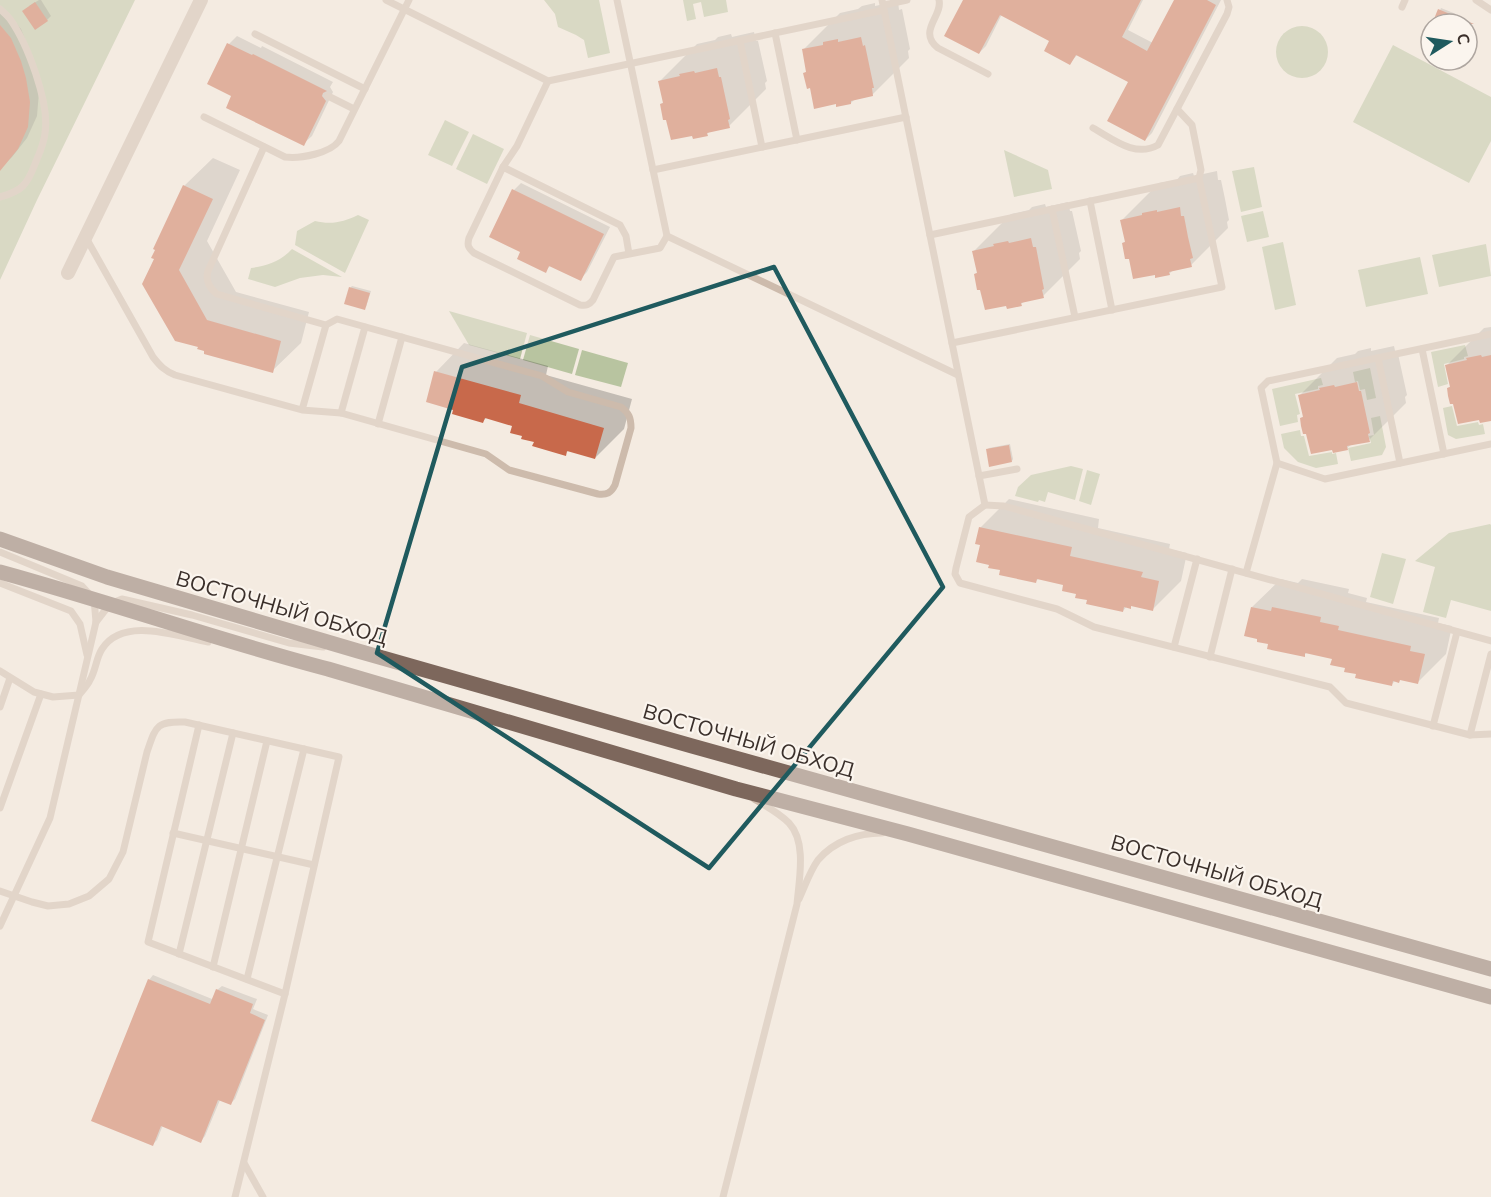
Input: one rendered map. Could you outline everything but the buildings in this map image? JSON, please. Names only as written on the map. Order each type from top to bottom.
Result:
[{"type":"main road","name":"ВОСТОЧНЫЙ ОБХОД","points":[[0,539],[107,578],[358,651],[1491,969]]},
{"type":"main road","points":[[0,572],[260,651],[736,789],[908,834],[1491,997]]},
{"type":"street","points":[[68,273],[201,0]]},
{"type":"lane","points":[[386,0],[548,81],[740,41],[907,0]]},
{"type":"lane","points":[[204,117],[285,158],[330,150],[339,141],[409,0]]},
{"type":"lane","points":[[548,81],[517,146],[503,167],[468,238],[468,243],[474,253],[580,305],[585,305],[590,304],[593,300],[614,257],[660,248],[667,236],[617,0]]},
{"type":"lane","points":[[939,0],[940,7],[930,30],[933,43],[938,48],[988,74]]},
{"type":"lane","points":[[1093,128],[1134,150],[1158,145],[1227,14],[1229,7],[1227,0]]},
{"type":"lane","points":[[1476,0],[1491,10]]},
{"type":"lane","points":[[883,5],[985,504]]},
{"type":"lane","points":[[0,9],[9,18],[24,43],[34,70],[45,115],[46,131],[43,146],[30,176],[14,193],[0,197]]},
{"type":"lane","points":[[775,33],[797,140]]},
{"type":"lane","points":[[255,34],[365,89]]},
{"type":"lane","points":[[740,41],[762,147]]},
{"type":"lane","points":[[328,96],[354,110]]},
{"type":"lane","points":[[952,343],[1222,287],[1199,178],[1201,170],[1192,125],[1178,109]]},
{"type":"lane","points":[[653,170],[906,117]]},
{"type":"lane","points":[[85,236],[153,357],[166,371],[302,410],[341,413],[486,454],[509,470],[598,494],[605,495],[612,492],[631,428],[628,412],[621,407],[568,392],[542,376],[337,319],[326,325],[217,294],[207,279],[208,271],[264,147]]},
{"type":"lane","points":[[503,167],[620,225],[626,236],[629,254]]},
{"type":"lane","points":[[930,235],[1199,178]]},
{"type":"lane","points":[[1090,201],[1112,310]]},
{"type":"lane","points":[[1052,209],[1075,317]]},
{"type":"lane","points":[[667,236],[958,375]]},
{"type":"lane","points":[[302,410],[326,325]]},
{"type":"lane","points":[[341,413],[365,327]]},
{"type":"lane","points":[[1246,573],[1277,463],[1262,388],[1268,381],[1491,334]]},
{"type":"lane","points":[[378,424],[402,337]]},
{"type":"lane","points":[[1422,349],[1444,454]]},
{"type":"lane","points":[[1378,358],[1400,463]]},
{"type":"lane","points":[[1277,463],[1325,479],[1491,444]]},
{"type":"lane","points":[[979,476],[1017,469]]},
{"type":"lane","points":[[1491,641],[1004,506],[985,504],[969,517],[956,568],[957,579],[960,583],[1057,609],[1094,627],[1330,687],[1346,703],[1470,735],[1491,734]]},
{"type":"lane","points":[[0,552],[82,586],[94,599],[96,622],[50,818],[0,926]]},
{"type":"lane","points":[[1174,648],[1197,559]]},
{"type":"lane","points":[[1210,657],[1232,569]]},
{"type":"lane","points":[[0,583],[71,611],[80,624],[88,658]]},
{"type":"lane","points":[[96,622],[110,604],[122,599],[192,615],[289,644],[358,651]]},
{"type":"lane","points":[[0,671],[34,692],[52,697],[79,695],[91,680],[100,652],[108,640],[125,631],[135,630],[154,631],[260,651]]},
{"type":"lane","points":[[1433,726],[1457,632]]},
{"type":"lane","points":[[1470,735],[1491,654]]},
{"type":"lane","points":[[0,707],[10,678]]},
{"type":"lane","points":[[0,808],[41,694]]},
{"type":"lane","points":[[0,891],[48,906],[69,904],[89,896],[109,879],[123,852],[147,752],[158,726],[170,722],[185,722],[339,757],[285,994],[235,1197]]},
{"type":"lane","points":[[199,726],[147,942],[285,994]]},
{"type":"lane","points":[[179,954],[233,733]]},
{"type":"lane","points":[[213,967],[267,741]]},
{"type":"lane","points":[[247,979],[304,749]]},
{"type":"lane","points":[[723,1197],[797,904],[802,861],[798,841],[790,824],[772,809],[736,789]]},
{"type":"lane","points":[[173,833],[314,865]]},
{"type":"lane","points":[[797,904],[817,861],[833,846],[850,837],[874,833],[908,834]]},
{"type":"lane","points":[[244,1163],[263,1197]]},
{"type":"highlighted area","points":[[774,267],[943,587],[709,868],[377,653],[462,367]]},
{"type":"green space","points":[[0,0],[135,0],[0,280]]},
{"type":"green space","points":[[544,0],[599,0],[610,53],[588,58],[584,40],[558,27],[555,14]]},
{"type":"green space","points":[[683,0],[726,0],[728,12],[704,17],[701,2],[693,4],[696,19],[687,21]]},
{"type":"green space","points":[[1297,26],[1307,26],[1316,30],[1324,38],[1328,52],[1324,66],[1316,74],[1307,78],[1297,78],[1288,74],[1280,66],[1276,57],[1276,47],[1280,38],[1288,30]]},
{"type":"green space","points":[[1393,45],[1419,59],[1419,72],[1444,72],[1491,97],[1491,141],[1469,183],[1353,122]]},
{"type":"green space","points":[[445,120],[469,132],[452,166],[428,155]]},
{"type":"green space","points":[[473,134],[504,149],[487,184],[456,169]]},
{"type":"green space","points":[[1004,150],[1048,170],[1052,189],[1014,197]]},
{"type":"green space","points":[[1254,167],[1262,207],[1241,212],[1232,171]]},
{"type":"green space","points":[[1263,211],[1269,237],[1247,242],[1241,216]]},
{"type":"green space","points":[[358,215],[369,220],[345,273],[295,245],[297,231],[315,221],[337,222]]},
{"type":"green space","points":[[1283,242],[1296,305],[1275,310],[1262,247]]},
{"type":"green space","points":[[1486,244],[1491,276],[1439,287],[1432,255]]},
{"type":"green space","points":[[292,249],[342,277],[323,275],[300,278],[275,287],[248,279],[251,268],[273,262]]},
{"type":"green space","points":[[1420,257],[1428,294],[1366,307],[1358,270]]},
{"type":"green space","points":[[449,311],[527,333],[520,359],[469,345]]},
{"type":"green space","points":[[530,335],[579,349],[572,374],[523,360]]},
{"type":"green space","points":[[1465,345],[1468,356],[1444,364],[1448,384],[1438,387],[1431,352]]},
{"type":"green space","points":[[582,350],[628,363],[621,387],[575,375]]},
{"type":"green space","points":[[1370,368],[1376,398],[1367,400],[1365,389],[1360,390],[1353,372]]},
{"type":"green space","points":[[1321,378],[1323,385],[1318,386],[1318,389],[1295,394],[1300,414],[1297,415],[1298,422],[1280,426],[1272,389]]},
{"type":"green space","points":[[1452,406],[1457,426],[1478,422],[1479,425],[1483,424],[1485,434],[1456,439],[1448,435],[1443,408]]},
{"type":"green space","points":[[1380,416],[1386,447],[1382,455],[1351,461],[1348,448],[1371,443],[1369,436],[1374,435],[1371,418]]},
{"type":"green space","points":[[1300,430],[1301,436],[1304,436],[1309,456],[1336,453],[1338,464],[1316,468],[1298,462],[1284,448],[1281,434]]},
{"type":"green space","points":[[1071,466],[1083,469],[1075,500],[1048,492],[1045,502],[1015,496],[1018,487],[1031,475]]},
{"type":"green space","points":[[1087,470],[1100,474],[1091,505],[1079,501]]},
{"type":"green space","points":[[1490,524],[1491,611],[1451,600],[1446,618],[1423,612],[1435,567],[1415,561],[1449,533]]},
{"type":"green space","points":[[1382,553],[1406,559],[1393,604],[1370,597]]}]
